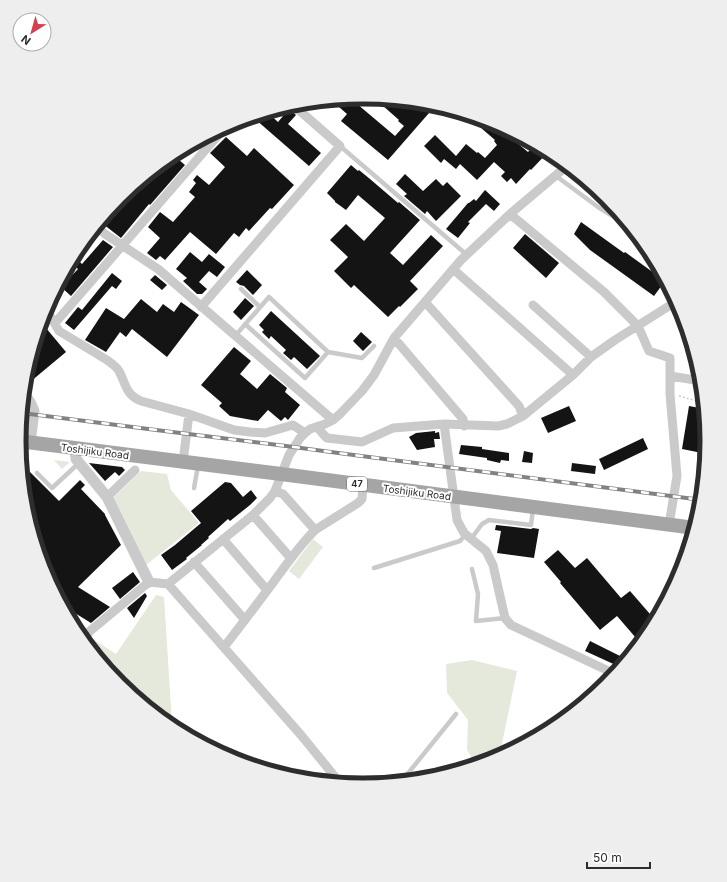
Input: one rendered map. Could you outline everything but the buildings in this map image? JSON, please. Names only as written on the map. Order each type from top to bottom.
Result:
[{"type":"main road","name":"Toshijiku Road","points":[[26,442],[533,506],[689,527]]},
{"type":"street","points":[[201,307],[340,146],[299,110]]},
{"type":"street","points":[[55,323],[217,137]]},
{"type":"street","points":[[168,584],[253,515],[270,498],[275,490],[289,455],[305,433],[310,429],[333,420],[340,414],[362,391],[374,375],[394,338],[461,260],[510,214],[564,169]]},
{"type":"street","points":[[510,214],[604,292],[638,326],[649,351],[670,358],[670,394],[677,476],[669,525]]},
{"type":"street","points":[[101,230],[158,269],[333,420]]},
{"type":"street","points":[[453,269],[573,375]]},
{"type":"street","points":[[425,302],[519,406],[523,416]]},
{"type":"street","points":[[317,427],[327,438],[362,442],[393,428],[444,424],[464,426],[498,426],[508,424],[523,416],[573,375],[591,357],[672,304]]},
{"type":"street","points":[[533,306],[591,357]]},
{"type":"street","points":[[51,316],[59,331],[113,365],[118,370],[128,391],[134,398],[189,414],[234,430],[265,433],[293,425],[305,433]]},
{"type":"street","points":[[394,338],[463,419],[464,426]]},
{"type":"street","points":[[670,376],[694,380],[695,375]]},
{"type":"street","points":[[26,435],[34,411],[29,400]]},
{"type":"street","points":[[183,462],[189,414]]},
{"type":"street","points":[[444,424],[456,520],[464,533],[486,551],[493,565],[505,618],[511,625],[610,671]]},
{"type":"street","points":[[75,449],[76,459],[107,497],[149,582]]},
{"type":"street","points":[[107,497],[135,470]]},
{"type":"street","points":[[224,647],[315,530],[362,499],[363,485]]},
{"type":"street","points":[[275,490],[283,494],[315,530]]},
{"type":"street","points":[[253,515],[292,558]]},
{"type":"street","points":[[223,539],[268,590]]},
{"type":"street","points":[[194,562],[245,620]]},
{"type":"street","points":[[87,635],[90,631],[149,582],[168,584],[301,735],[335,777]]},
{"type":"lane","points":[[340,146],[467,255]]},
{"type":"lane","points":[[556,176],[598,207],[618,220]]},
{"type":"lane","points":[[241,289],[260,307]]},
{"type":"lane","points":[[235,336],[269,297],[328,352],[362,358],[374,346]]},
{"type":"lane","points":[[245,324],[305,378],[319,365],[328,352]]},
{"type":"lane","points":[[37,472],[52,488],[79,463]]},
{"type":"lane","points":[[194,488],[198,464]]},
{"type":"lane","points":[[374,568],[460,541],[489,520],[531,525],[533,506]]},
{"type":"lane","points":[[472,569],[478,594],[476,621],[505,618]]},
{"type":"lane","points":[[406,776],[456,714]]},
{"type":"lane","points":[[326,777],[330,772]]},
{"type":"path","points":[[670,394],[698,402]]},
{"type":"path","points":[[80,624],[90,631]]},
{"type":"shaded area","points":[[54,460],[70,462],[62,469]]},
{"type":"shaded area","points":[[141,471],[167,474],[171,490],[199,523],[146,565],[112,499]]},
{"type":"shaded area","points":[[313,539],[323,547],[299,579],[289,571]]},
{"type":"shaded area","points":[[156,595],[164,597],[172,719],[141,695],[125,680],[92,640],[93,639],[116,654]]},
{"type":"shaded area","points":[[472,660],[517,671],[501,750],[473,761],[467,750],[468,720],[447,693],[446,664]]},
{"type":"railway","points":[[27,414],[696,499]]}]
